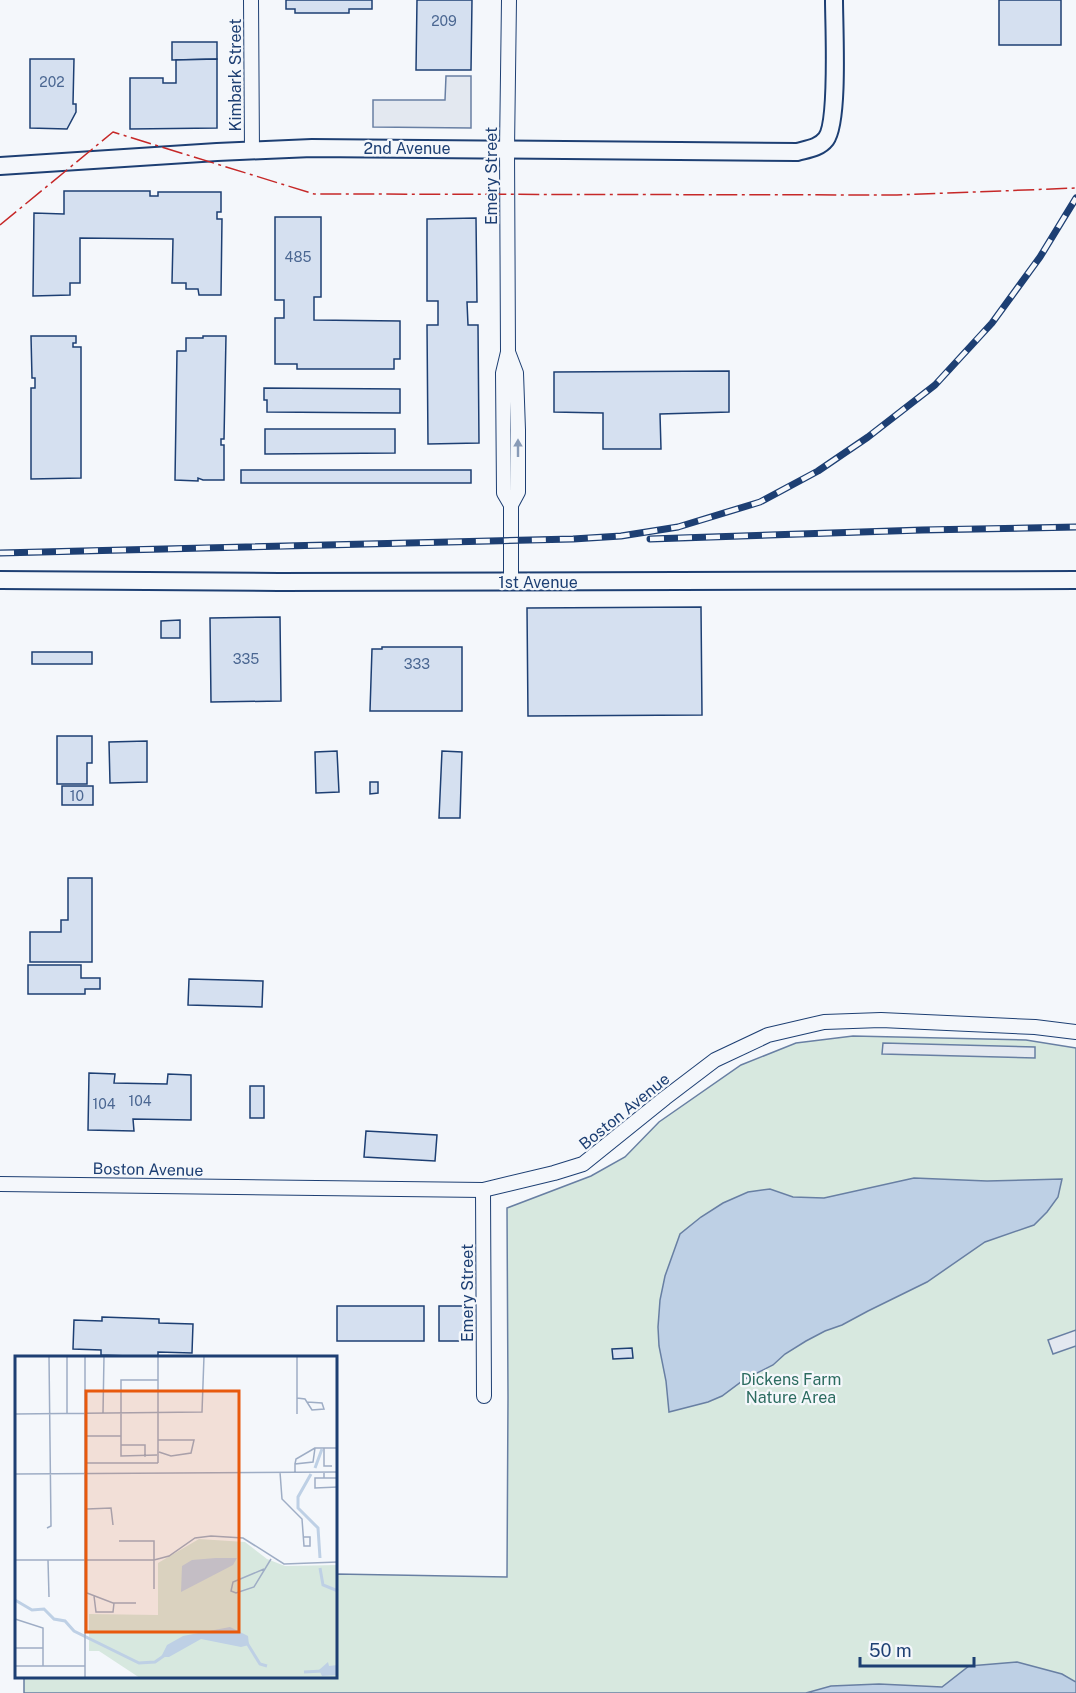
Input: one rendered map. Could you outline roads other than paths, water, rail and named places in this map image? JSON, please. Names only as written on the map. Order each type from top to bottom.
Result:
[{"type":"street","name":"Kimbark Street","points":[[251,0],[252,150]]},
{"type":"street","name":"Emery Street","points":[[509,0],[508,352],[516,373],[518,430],[518,492],[512,505],[511,582]]},
{"type":"street","name":"2nd Avenue","points":[[0,166],[312,148],[797,152],[815,148],[825,140],[830,131],[834,109],[834,0]]},
{"type":"street","name":"1st Avenue","points":[[0,580],[511,582],[1076,580]]},
{"type":"street","name":"Boston Avenue","points":[[0,1184],[483,1190],[583,1164],[715,1060],[768,1035],[824,1022],[881,1020],[1035,1027],[1076,1032]]},
{"type":"street","name":"Emery Street","points":[[483,1190],[484,1396]]},
{"type":"water","points":[[914,1178],[987,1181],[1062,1179],[1058,1197],[1034,1225],[985,1242],[927,1282],[806,1341],[785,1354],[773,1365],[745,1379],[722,1396],[669,1412],[658,1327],[665,1276],[680,1234],[723,1203],[748,1192],[770,1189],[793,1197],[824,1198]]},
{"type":"water","points":[[1017,1662],[1062,1674],[1076,1682],[1076,1693],[806,1693],[831,1686],[879,1684],[942,1687],[969,1666]]},
{"type":"railway","points":[[0,553],[621,536],[678,527],[760,502],[818,471],[868,437],[935,385],[992,323],[1040,257],[1076,198]]},
{"type":"railway","points":[[650,539],[1076,527]]},
{"type":"park label","name":"Dickens Farm Nature Area","points":[[791,1388]]}]
